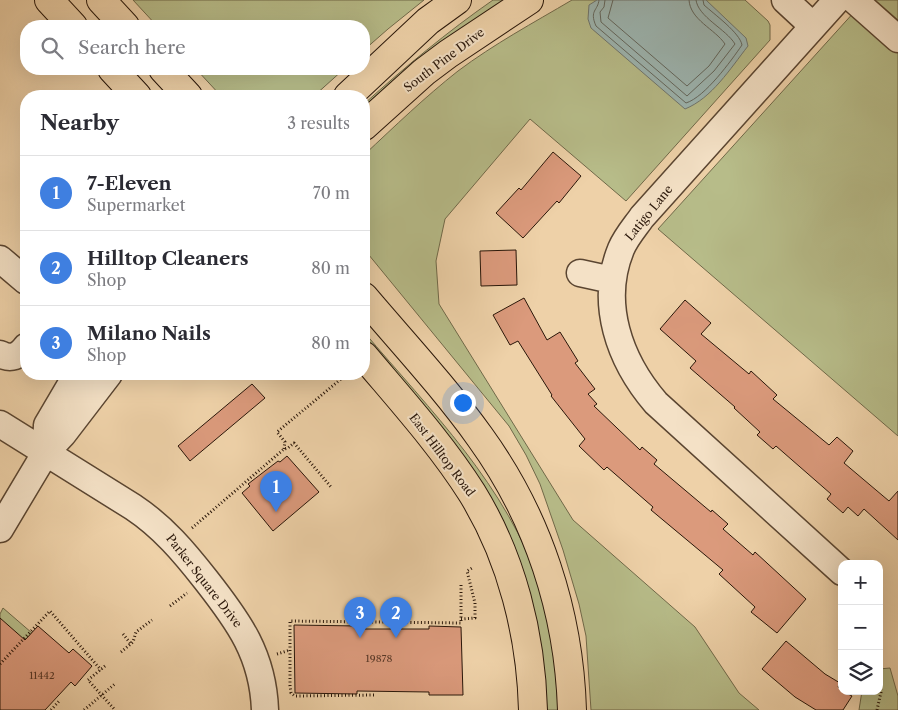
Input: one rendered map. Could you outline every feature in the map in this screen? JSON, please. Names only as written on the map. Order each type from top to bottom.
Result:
[{"type":"main road","points":[[49,0],[67,20]]},
{"type":"main road","points":[[101,0],[119,20]]},
{"type":"main road","points":[[354,90],[428,21],[457,0]]},
{"type":"main road","name":"South Pine Drive","points":[[370,121],[448,54],[529,0]]},
{"type":"main road","points":[[118,75],[131,90]]},
{"type":"main road","points":[[169,75],[182,90]]},
{"type":"main road","points":[[370,304],[479,436],[505,475],[529,520],[547,567],[563,626],[570,671],[572,710]]},
{"type":"main road","name":"East Hilltop Road","points":[[370,363],[450,461],[473,495],[494,533],[522,617],[532,674],[533,710]]},
{"type":"street","points":[[785,0],[814,26]]},
{"type":"street","name":"Latigo Lane","points":[[837,0],[642,217],[622,247],[612,280],[612,306],[619,342],[629,366],[646,392],[838,568]]},
{"type":"street","points":[[854,0],[898,40]]},
{"type":"street","points":[[1,261],[20,275]]},
{"type":"street","points":[[580,273],[612,280]]},
{"type":"street","points":[[0,354],[6,357],[13,357],[20,354]]},
{"type":"street","points":[[46,452],[47,425],[73,380]]},
{"type":"street","points":[[0,529],[46,452],[63,434],[104,380]]},
{"type":"street","name":"Parker Square Drive","points":[[0,424],[145,514],[180,548],[242,629],[259,669],[264,691],[265,710]]},
{"type":"path","points":[[284,449],[285,442],[277,432],[340,380]]},
{"type":"path","points":[[192,528],[284,449],[294,443],[331,487]]},
{"type":"path","points":[[461,619],[475,618],[475,603],[467,571],[472,568]]},
{"type":"path","points":[[374,695],[295,696],[291,693],[290,621],[461,623],[461,585]]},
{"type":"path","points":[[170,606],[187,593]]},
{"type":"path","points":[[0,664],[50,611],[100,670]]},
{"type":"path","points":[[121,652],[131,644],[136,632],[152,620]]},
{"type":"path","points":[[123,634],[131,644]]},
{"type":"path","points":[[276,654],[290,650]]},
{"type":"path","points":[[105,666],[88,680],[115,710]]},
{"type":"path","points":[[84,710],[116,683]]},
{"type":"path","points":[[877,710],[879,695]]},
{"type":"path","points":[[51,710],[60,700]]},
{"type":"path","points":[[88,706],[93,710]]},
{"type":"green space","points":[[133,0],[424,0],[370,45],[370,20],[151,20]]},
{"type":"green space","points":[[493,0],[507,0],[443,41],[370,105],[370,99],[443,37]]},
{"type":"green space","points":[[572,0],[745,0],[770,25],[770,40],[626,201],[530,119],[445,219],[436,261],[439,304],[573,520],[695,627],[739,693],[759,710],[591,710],[586,636],[579,604],[540,484],[526,455],[509,426],[370,256],[370,149],[422,101],[458,71],[500,43]]},
{"type":"green space","points":[[865,0],[898,0],[898,436],[658,229]]},
{"type":"green space","points":[[202,75],[337,75],[321,90],[215,90]]},
{"type":"green space","points":[[370,339],[465,451],[488,483],[526,550],[540,586],[548,617],[555,663],[558,710],[546,710],[541,659],[432,418],[370,344]]},
{"type":"green space","points":[[3,608],[32,633],[0,668],[0,614]]},
{"type":"green space","points":[[890,668],[898,696],[898,710],[859,710],[861,695],[883,695],[883,669]]},
{"type":"water","points":[[597,0],[706,0],[746,38],[748,46],[704,98],[685,109],[591,28],[588,19],[589,5]]},
{"type":"building","points":[[553,152],[581,176],[559,203],[557,201],[523,238],[496,213],[519,188],[521,190]]},
{"type":"building","points":[[516,250],[517,285],[481,286],[480,251]]},
{"type":"building","points":[[524,298],[547,340],[560,332],[578,361],[575,363],[595,389],[588,394],[597,404],[594,406],[640,450],[642,447],[657,460],[654,464],[728,524],[723,529],[753,555],[755,552],[806,599],[777,633],[751,612],[755,607],[719,574],[723,570],[651,510],[653,507],[607,467],[604,470],[579,446],[585,439],[551,396],[518,341],[510,345],[493,315]]},
{"type":"building","points":[[685,300],[711,323],[701,334],[749,374],[751,371],[777,395],[773,399],[829,445],[837,437],[853,451],[844,463],[889,501],[898,491],[898,540],[864,509],[858,516],[848,507],[843,513],[827,499],[831,494],[776,446],[773,449],[757,435],[760,432],[735,407],[690,368],[696,361],[660,329]]},
{"type":"building","points":[[252,384],[265,398],[190,461],[178,446]]},
{"type":"building","points":[[287,456],[319,492],[273,531],[242,493],[250,486],[248,484]]},
{"type":"building","points":[[0,618],[25,640],[38,626],[69,653],[73,649],[92,666],[75,686],[71,682],[45,710],[0,710]]},
{"type":"building","points":[[294,625],[358,626],[358,629],[429,629],[429,626],[461,627],[463,695],[429,695],[429,692],[357,691],[357,694],[295,693]]},
{"type":"building","points":[[786,641],[825,674],[838,682],[838,695],[852,696],[843,710],[816,710],[795,697],[762,669]]},
{"type":"place","name":"7-Eleven","points":[[276,512]]},
{"type":"place","name":"Milano Nails","points":[[360,638]]},
{"type":"place","name":"Hilltop Cleaners","points":[[396,638]]}]
